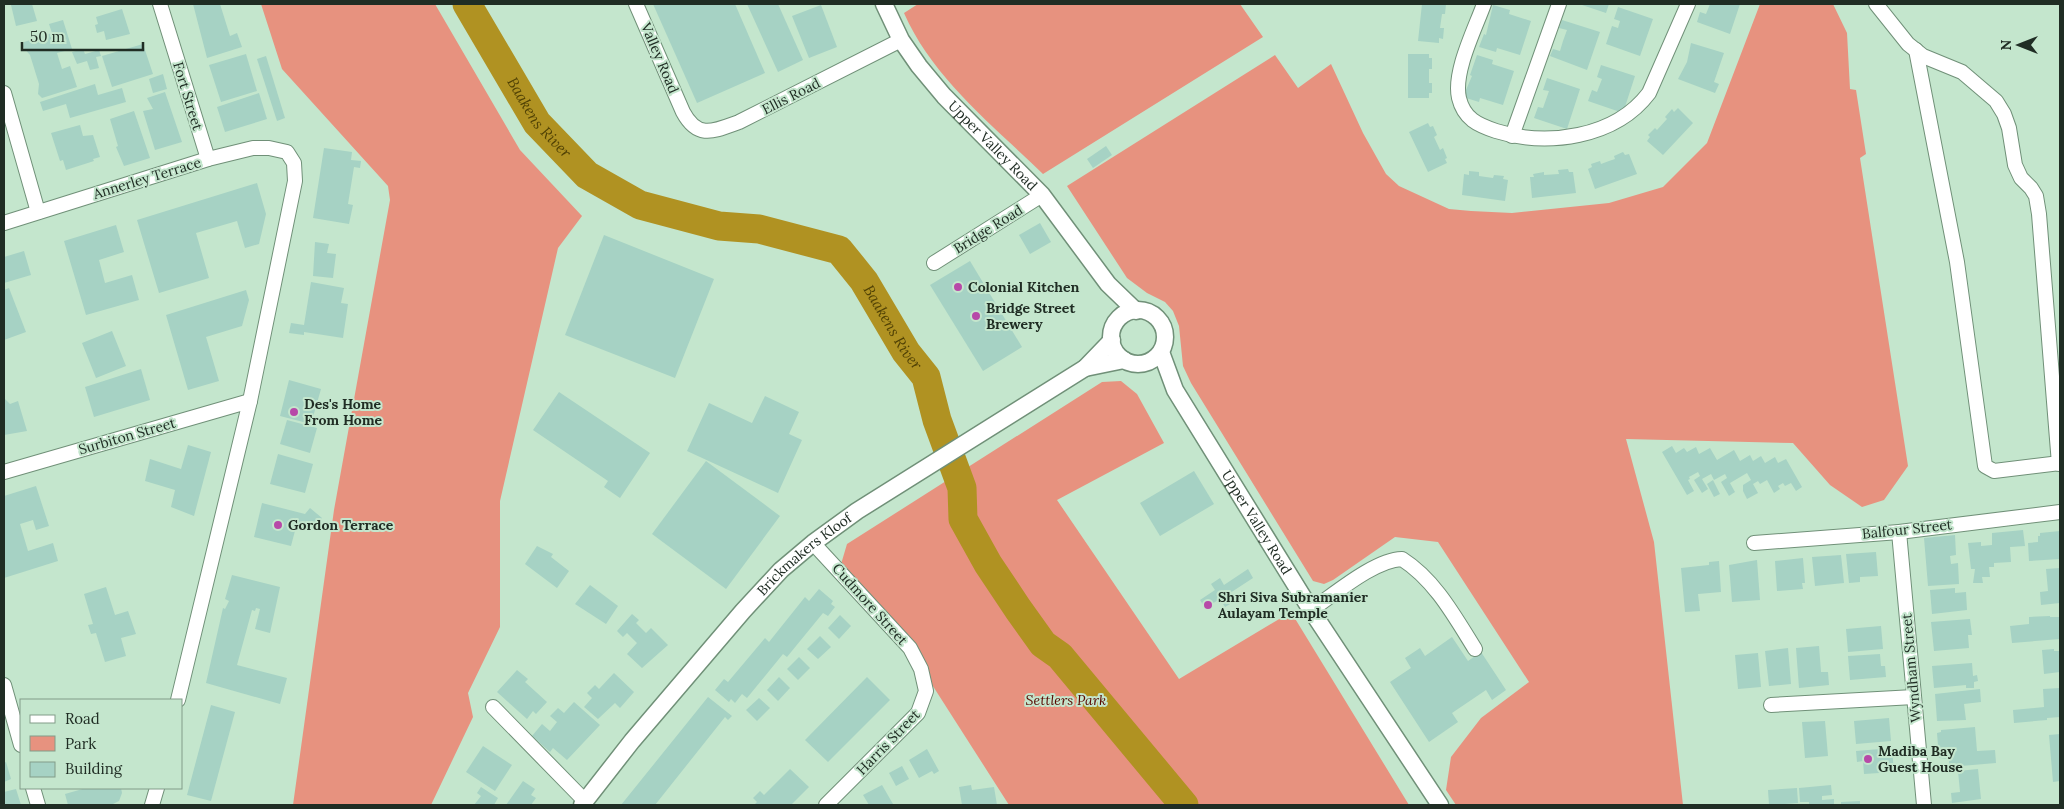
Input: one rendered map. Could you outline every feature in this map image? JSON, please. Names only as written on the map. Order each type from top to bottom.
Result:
[{"type":"street","name":"Fort Street","points":[[160,4],[208,160]]},
{"type":"street","name":"Valley Road","points":[[636,4],[683,112]]},
{"type":"street","name":"Upper Valley Road","points":[[884,4],[901,40],[944,96],[1042,194],[1108,284],[1136,311]]},
{"type":"street","points":[[1484,4],[1462,68],[1459,97],[1463,110],[1470,120],[1479,126],[1512,136],[1544,140],[1582,134],[1611,124],[1625,117],[1640,105],[1649,93],[1688,4]]},
{"type":"street","points":[[1512,136],[1559,4]]},
{"type":"street","points":[[1880,8],[1908,44],[1916,50],[1923,56],[1962,72],[1996,101],[2004,114],[2009,128],[2014,165],[2021,178],[2036,196],[2039,214],[2060,463],[1994,471],[1985,466],[1957,262],[1916,50]]},
{"type":"street","name":"Ellis Road","points":[[683,112],[689,122],[700,131],[713,131],[739,122],[901,40]]},
{"type":"street","points":[[4,93],[38,212]]},
{"type":"street","name":"Annerley Terrace","points":[[4,223],[208,160],[253,148],[280,149],[291,157],[294,164],[295,181],[250,401]]},
{"type":"street","name":"Bridge Road","points":[[934,263],[1042,194]]},
{"type":"street","name":"Upper Valley Road","points":[[1108,284],[1118,320]]},
{"type":"street","points":[[1136,311],[1145,311],[1159,320],[1165,336],[1161,352],[1146,363],[1138,364],[1124,360],[1116,353],[1112,340],[1112,332],[1118,320],[1126,314],[1136,311]]},
{"type":"street","name":"Brickmakers Kloof","points":[[583,803],[632,741],[743,611],[781,570],[813,542],[857,511],[1085,368],[1112,340]]},
{"type":"street","name":"Upper Valley Road","points":[[1161,352],[1175,390],[1311,610],[1440,805]]},
{"type":"street","name":"Brickmakers Kloof","points":[[1085,368],[1124,360]]},
{"type":"street","name":"Upper Valley Road","points":[[1146,363],[1175,390]]},
{"type":"street","points":[[178,699],[250,401]]},
{"type":"street","name":"Surbiton Street","points":[[4,472],[250,401]]},
{"type":"street","name":"Balfour Street","points":[[1754,543],[1899,532],[2060,512]]},
{"type":"street","name":"Wyndham Street","points":[[1899,532],[1924,805]]},
{"type":"street","name":"Cudmore Street","points":[[813,542],[910,648],[922,669]]},
{"type":"street","points":[[1311,610],[1371,570],[1388,562],[1402,559],[1417,571],[1444,600],[1475,649]]},
{"type":"street","name":"Harris Street","points":[[826,805],[918,713],[926,691],[922,669]]},
{"type":"street","points":[[4,685],[20,742]]},
{"type":"street","points":[[1771,705],[1914,696]]},
{"type":"street","points":[[493,707],[583,803]]},
{"type":"street","points":[[33,789],[38,805]]},
{"type":"street","points":[[152,805],[157,789]]},
{"type":"green space","points":[[261,4],[435,4],[520,150],[582,216],[558,248],[500,501],[500,627],[468,693],[473,717],[431,805],[293,805],[334,510],[390,200],[388,186],[282,69]]},
{"type":"green space","points":[[918,4],[1240,4],[1263,37],[1043,174],[966,100],[931,59],[916,37],[904,13]]},
{"type":"green space","points":[[1760,4],[1833,4],[1847,33],[1850,89],[1856,90],[1866,154],[1860,158],[1908,466],[1884,500],[1862,507],[1830,485],[1793,443],[1626,439],[1654,542],[1683,805],[1456,805],[1446,790],[1451,757],[1481,718],[1529,682],[1438,542],[1395,537],[1333,580],[1324,584],[1313,581],[1191,383],[1183,366],[1179,326],[1173,311],[1165,302],[1147,293],[1127,278],[1067,186],[1275,55],[1298,88],[1331,64],[1363,133],[1386,174],[1399,186],[1449,209],[1512,213],[1609,203],[1663,187],[1707,143]]},
{"type":"green space","name":"Settlers Park","points":[[1121,381],[1137,394],[1164,443],[1057,500],[1179,679],[1291,612],[1409,805],[1009,805],[922,669],[839,571],[847,544],[1102,382]]},
{"type":"building","points":[[32,4],[37,21],[16,26],[11,5]]},
{"type":"building","points":[[193,4],[220,4],[230,36],[237,33],[242,47],[207,58]]},
{"type":"building","points":[[653,4],[735,4],[765,73],[697,103]]},
{"type":"building","points":[[747,4],[778,4],[803,60],[778,72]]},
{"type":"building","points":[[1422,4],[1446,4],[1440,28],[1444,28],[1443,39],[1439,38],[1439,43],[1418,41]]},
{"type":"building","points":[[1579,4],[1609,4],[1606,13]]},
{"type":"building","points":[[1710,4],[1740,4],[1730,34],[1697,22],[1700,12],[1706,14]]},
{"type":"building","points":[[821,5],[837,47],[809,58],[792,16]]},
{"type":"building","points":[[1493,5],[1510,10],[1509,14],[1531,21],[1520,55],[1497,48],[1496,52],[1479,47],[1484,34],[1486,35]]},
{"type":"building","points":[[1618,7],[1653,19],[1640,56],[1606,44],[1612,26],[1618,28],[1620,21],[1614,19]]},
{"type":"building","points":[[122,9],[130,34],[106,40],[104,31],[97,33],[95,25],[98,24],[96,17]]},
{"type":"building","points":[[63,20],[72,49],[57,53],[62,69],[70,66],[77,87],[42,98],[38,94],[39,84],[30,55],[23,47],[24,42],[52,33],[49,24]]},
{"type":"building","points":[[1562,20],[1600,32],[1587,70],[1550,56],[1553,49],[1560,51],[1567,30],[1559,28]]},
{"type":"building","points":[[1691,43],[1724,53],[1714,82],[1719,84],[1715,93],[1678,79],[1687,62]]},
{"type":"building","points":[[143,44],[153,74],[112,87],[102,56]]},
{"type":"building","points":[[83,49],[85,54],[99,50],[101,56],[96,57],[99,68],[90,70],[87,61],[77,64],[72,52]]},
{"type":"building","points":[[246,54],[257,91],[221,102],[209,65]]},
{"type":"building","points":[[1408,54],[1429,54],[1429,58],[1432,58],[1432,69],[1429,69],[1429,83],[1432,83],[1432,93],[1429,93],[1429,98],[1408,98]]},
{"type":"building","points":[[1477,55],[1493,60],[1492,64],[1514,71],[1503,105],[1480,98],[1479,102],[1463,97],[1472,76],[1470,75]]},
{"type":"building","points":[[266,56],[285,118],[277,121],[257,59]]},
{"type":"building","points":[[1601,65],[1635,76],[1623,113],[1588,101],[1592,90],[1597,92],[1602,79],[1597,77]]},
{"type":"building","points":[[163,74],[167,89],[153,93],[149,79]]},
{"type":"building","points":[[1547,78],[1580,89],[1567,129],[1534,118],[1538,107],[1543,108],[1549,91],[1543,90]]},
{"type":"building","points":[[95,84],[98,95],[122,88],[126,102],[70,118],[66,104],[43,111],[40,102]]},
{"type":"building","points":[[165,92],[182,142],[155,150],[143,111],[153,109],[147,98]]},
{"type":"building","points":[[259,93],[267,119],[225,132],[217,107]]},
{"type":"building","points":[[1678,108],[1693,123],[1663,155],[1647,141],[1650,137],[1648,135],[1655,128],[1657,130],[1667,119],[1665,117],[1672,109],[1674,112]]},
{"type":"building","points":[[134,111],[150,158],[124,166],[116,147],[118,146],[110,119]]},
{"type":"building","points":[[1428,123],[1430,127],[1433,126],[1437,135],[1434,137],[1440,150],[1443,148],[1447,163],[1428,172],[1409,132]]},
{"type":"building","points":[[80,125],[83,136],[93,135],[100,157],[93,159],[94,161],[66,170],[63,160],[60,161],[51,133]]},
{"type":"building","points":[[1106,146],[1112,155],[1093,168],[1087,159]]},
{"type":"building","points":[[324,148],[352,152],[351,160],[361,161],[360,168],[354,167],[348,204],[353,205],[349,224],[313,218]]},
{"type":"building","points":[[1623,152],[1625,155],[1629,154],[1637,174],[1595,189],[1588,169],[1592,167],[1591,164],[1600,161],[1601,164],[1615,159],[1614,156]]},
{"type":"building","points":[[1568,169],[1569,172],[1573,172],[1576,193],[1532,198],[1530,177],[1534,177],[1533,174],[1544,172],[1544,175],[1559,174],[1558,170]]},
{"type":"building","points":[[1469,171],[1479,172],[1479,176],[1493,178],[1494,175],[1504,176],[1503,179],[1508,180],[1505,201],[1462,195],[1464,174],[1469,175]]},
{"type":"building","points":[[257,183],[266,214],[259,244],[245,248],[237,221],[196,233],[209,278],[159,293],[137,220]]},
{"type":"building","points":[[1040,223],[1051,242],[1030,254],[1019,235]]},
{"type":"building","points":[[116,225],[124,252],[99,260],[105,283],[132,275],[139,300],[86,315],[64,241]]},
{"type":"building","points":[[604,235],[714,279],[675,378],[565,335]]},
{"type":"building","points":[[315,242],[329,244],[327,253],[336,254],[333,278],[313,276]]},
{"type":"building","points":[[24,251],[31,275],[4,283],[4,257]]},
{"type":"building","name":"Bridge Street Brewery","points":[[970,261],[1022,347],[983,371],[930,285]]},
{"type":"building","points":[[311,282],[344,288],[341,303],[348,304],[343,338],[304,332],[304,335],[289,333],[291,323],[304,325]]},
{"type":"building","points":[[9,288],[26,332],[4,340],[4,290]]},
{"type":"building","points":[[246,290],[249,300],[242,326],[206,337],[219,381],[188,390],[166,315]]},
{"type":"building","points":[[112,331],[126,366],[96,378],[82,343]]},
{"type":"building","points":[[141,369],[150,400],[94,417],[85,387]]},
{"type":"building","points":[[289,380],[321,389],[311,424],[280,416]]},
{"type":"building","points":[[559,392],[650,453],[620,498],[604,487],[608,481],[533,430]]},
{"type":"building","points":[[765,396],[799,412],[789,434],[802,440],[778,493],[687,451],[709,403],[752,423]]},
{"type":"building","points":[[4,398],[10,404],[18,401],[27,431],[4,435]]},
{"type":"building","points":[[287,420],[317,428],[310,453],[280,444]]},
{"type":"building","points":[[188,445],[211,452],[194,516],[171,507],[175,490],[145,481],[150,459],[181,469]]},
{"type":"building","points":[[1672,446],[1676,453],[1684,448],[1687,452],[1696,447],[1699,454],[1710,448],[1717,460],[1734,450],[1740,461],[1750,455],[1753,461],[1761,456],[1765,463],[1775,457],[1778,463],[1786,459],[1802,487],[1796,491],[1791,483],[1785,486],[1783,483],[1778,486],[1780,489],[1774,493],[1767,480],[1760,484],[1758,481],[1753,484],[1758,493],[1747,499],[1743,491],[1743,485],[1751,480],[1747,473],[1730,483],[1735,492],[1729,496],[1721,482],[1727,478],[1725,474],[1714,480],[1711,474],[1702,479],[1708,489],[1702,493],[1694,480],[1700,476],[1698,472],[1689,477],[1690,479],[1688,480],[1694,491],[1687,495],[1662,452]]},
{"type":"building","points":[[278,454],[313,464],[305,493],[270,484]]},
{"type":"building","points":[[706,461],[780,516],[726,589],[652,534]]},
{"type":"building","points":[[1194,471],[1214,504],[1160,536],[1140,503]]},
{"type":"building","points":[[1713,480],[1720,494],[1714,497],[1707,484]]},
{"type":"building","points":[[36,486],[49,526],[36,530],[33,520],[20,524],[28,551],[53,543],[58,561],[4,578],[4,496]]},
{"type":"building","name":"Gordon Terrace","points":[[262,503],[305,514],[310,508],[322,518],[310,532],[300,524],[299,527],[296,527],[291,546],[254,537]]},
{"type":"building","points":[[2023,530],[2025,546],[2010,547],[2011,562],[1994,563],[1994,567],[1989,567],[1990,577],[1982,577],[1983,583],[1973,583],[1975,569],[1971,569],[1968,543],[1981,542],[1981,546],[1992,545],[1992,533]]},
{"type":"building","points":[[2060,531],[2060,559],[2029,561],[2028,543],[2038,542],[2040,533]]},
{"type":"building","points":[[1955,535],[1956,555],[1950,556],[1951,564],[1958,563],[1959,584],[1928,586],[1924,538]]},
{"type":"building","points":[[537,546],[553,554],[551,557],[569,571],[557,588],[525,564]]},
{"type":"building","points":[[1876,552],[1878,576],[1860,577],[1860,582],[1849,583],[1846,554]]},
{"type":"building","points":[[1841,555],[1844,583],[1815,586],[1812,557]]},
{"type":"building","points":[[1803,558],[1805,583],[1802,583],[1803,589],[1777,591],[1775,561]]},
{"type":"building","points":[[1757,560],[1760,600],[1732,602],[1729,565]]},
{"type":"building","points":[[1719,561],[1721,592],[1698,594],[1700,611],[1685,612],[1681,568],[1709,565],[1709,562]]},
{"type":"building","points":[[2060,568],[2060,603],[2041,605],[2040,592],[2048,591],[2046,569]]},
{"type":"building","points":[[1248,569],[1253,578],[1230,593],[1235,601],[1225,607],[1220,599],[1205,608],[1200,600],[1215,590],[1211,584],[1220,578],[1224,585]]},
{"type":"building","points":[[232,575],[280,587],[270,633],[255,629],[260,609],[252,610],[237,665],[287,678],[280,704],[206,683],[223,608],[225,609],[229,601],[225,599]]},
{"type":"building","points":[[590,585],[618,606],[606,624],[575,604]]},
{"type":"building","points":[[106,587],[115,615],[128,611],[136,634],[121,638],[126,656],[105,662],[96,633],[91,634],[88,625],[93,624],[84,594]]},
{"type":"building","points":[[1955,588],[1955,593],[1966,592],[1967,610],[1932,614],[1930,590]]},
{"type":"building","points":[[819,589],[833,601],[831,604],[835,607],[828,616],[823,613],[787,657],[783,654],[747,698],[742,694],[735,703],[731,699],[729,702],[715,690],[724,679],[728,682],[765,638],[769,642],[805,597],[809,601]]},
{"type":"building","points":[[632,614],[639,620],[636,623],[646,633],[651,628],[668,645],[642,668],[627,654],[637,643],[627,633],[623,637],[617,631]]},
{"type":"building","points":[[840,615],[851,626],[839,639],[828,628]]},
{"type":"building","points":[[2029,617],[2060,617],[2060,639],[2012,643],[2010,626],[2029,624]]},
{"type":"building","points":[[1970,619],[1972,635],[1968,635],[1969,648],[1934,651],[1931,622]]},
{"type":"building","points":[[1881,626],[1883,649],[1848,652],[1846,629]]},
{"type":"building","points":[[820,636],[831,647],[818,659],[807,649]]},
{"type":"building","points":[[1452,637],[1468,661],[1481,652],[1506,690],[1492,700],[1486,690],[1452,713],[1458,722],[1429,742],[1390,682],[1411,668],[1405,658],[1420,648],[1425,656]]},
{"type":"building","points":[[1819,646],[1821,672],[1828,672],[1829,685],[1799,688],[1796,648]]},
{"type":"building","points":[[1788,648],[1791,684],[1769,686],[1765,651]]},
{"type":"building","points":[[2054,649],[2054,651],[2060,651],[2060,672],[2044,674],[2042,650]]},
{"type":"building","points":[[1758,653],[1761,687],[1738,689],[1735,655]]},
{"type":"building","points":[[1880,654],[1881,666],[1885,666],[1886,677],[1850,680],[1848,656]]},
{"type":"building","points":[[799,657],[810,668],[798,680],[787,669]]},
{"type":"building","points":[[1972,663],[1973,676],[1977,675],[1978,681],[1974,682],[1974,688],[1966,688],[1966,685],[1934,688],[1932,666]]},
{"type":"building","points":[[517,670],[528,679],[525,682],[547,702],[536,714],[533,711],[527,719],[497,692]]},
{"type":"building","points":[[614,673],[634,692],[620,708],[615,703],[598,719],[584,707],[592,698],[587,693],[595,685],[599,689]]},
{"type":"building","points":[[779,677],[790,688],[778,701],[767,690]]},
{"type":"building","points":[[867,677],[890,700],[828,762],[805,740]]},
{"type":"building","points":[[2060,688],[2060,717],[2014,723],[2013,710],[2044,707],[2043,689]]},
{"type":"building","points":[[1980,689],[1981,702],[1964,704],[1966,720],[1937,721],[1935,694]]},
{"type":"building","points":[[708,697],[732,716],[728,720],[725,717],[655,805],[621,805]]},
{"type":"building","points":[[759,698],[770,708],[757,721],[746,710]]},
{"type":"building","points":[[574,702],[600,725],[567,760],[553,748],[550,752],[532,736],[542,724],[550,731],[557,722],[550,716],[558,708],[564,713]]},
{"type":"building","points":[[211,705],[235,712],[211,801],[187,795]]},
{"type":"building","points":[[1889,718],[1891,741],[1856,744],[1854,721]]},
{"type":"building","points":[[1825,721],[1828,756],[1805,758],[1802,722]]},
{"type":"building","points":[[1975,727],[1977,751],[1995,750],[1996,763],[1949,767],[1949,759],[1939,758],[1937,733],[1941,732],[1941,730]]},
{"type":"building","points":[[2060,734],[2060,781],[2053,782],[2049,735]]},
{"type":"building","points":[[483,746],[512,765],[495,791],[466,772]]},
{"type":"building","points":[[1892,748],[1894,772],[1864,774],[1863,761],[1857,762],[1856,751]]},
{"type":"building","points":[[927,749],[939,771],[934,774],[932,771],[919,778],[909,760]]},
{"type":"building","points":[[6,762],[11,779],[4,782],[4,763]]},
{"type":"building","points":[[902,766],[909,779],[896,786],[889,773]]},
{"type":"building","points":[[790,769],[809,787],[791,805],[754,805],[757,802],[753,798],[760,791],[764,795]]},
{"type":"building","points":[[1978,769],[1981,799],[1952,803],[1951,793],[1960,792],[1958,771]]},
{"type":"building","points":[[523,781],[535,789],[531,795],[536,798],[531,805],[506,805]]},
{"type":"building","points":[[882,785],[893,804],[869,805],[863,795]]},
{"type":"building","points":[[971,785],[972,790],[994,787],[997,805],[962,805],[959,787]]},
{"type":"building","points":[[1831,785],[1832,795],[1822,796],[1822,800],[1834,799],[1834,805],[1809,805],[1809,802],[1800,802],[1799,788]]},
{"type":"building","points":[[481,787],[498,798],[494,805],[474,805],[481,796],[477,793]]},
{"type":"building","points":[[1797,788],[1798,803],[1769,805],[1768,790]]},
{"type":"building","points":[[16,789],[21,805],[4,805],[4,792]]},
{"type":"building","points":[[82,789],[121,789],[122,793],[119,801],[111,805],[68,805],[65,794]]},
{"type":"building","points":[[1860,801],[1860,805],[1841,805],[1841,802]]},
{"type":"waterway","name":"Baakens River","points":[[467,4],[537,123],[587,175],[640,205],[719,226],[759,229],[839,250],[864,281],[906,352],[926,377],[937,420],[962,488],[963,519],[988,564],[1043,644],[1060,656],[1184,805]]},
{"type":"place","name":"Colonial Kitchen","points":[[958,287]]},
{"type":"place","name":"Bridge Street Brewery","points":[[976,316]]},
{"type":"place","name":"Des's Home From Home","points":[[294,412]]},
{"type":"place","name":"Gordon Terrace","points":[[278,525]]},
{"type":"place","name":"Shri Siva Subramanier Aulayam Temple","points":[[1208,605]]},
{"type":"place","name":"Madiba Bay Guest House","points":[[1868,759]]}]
